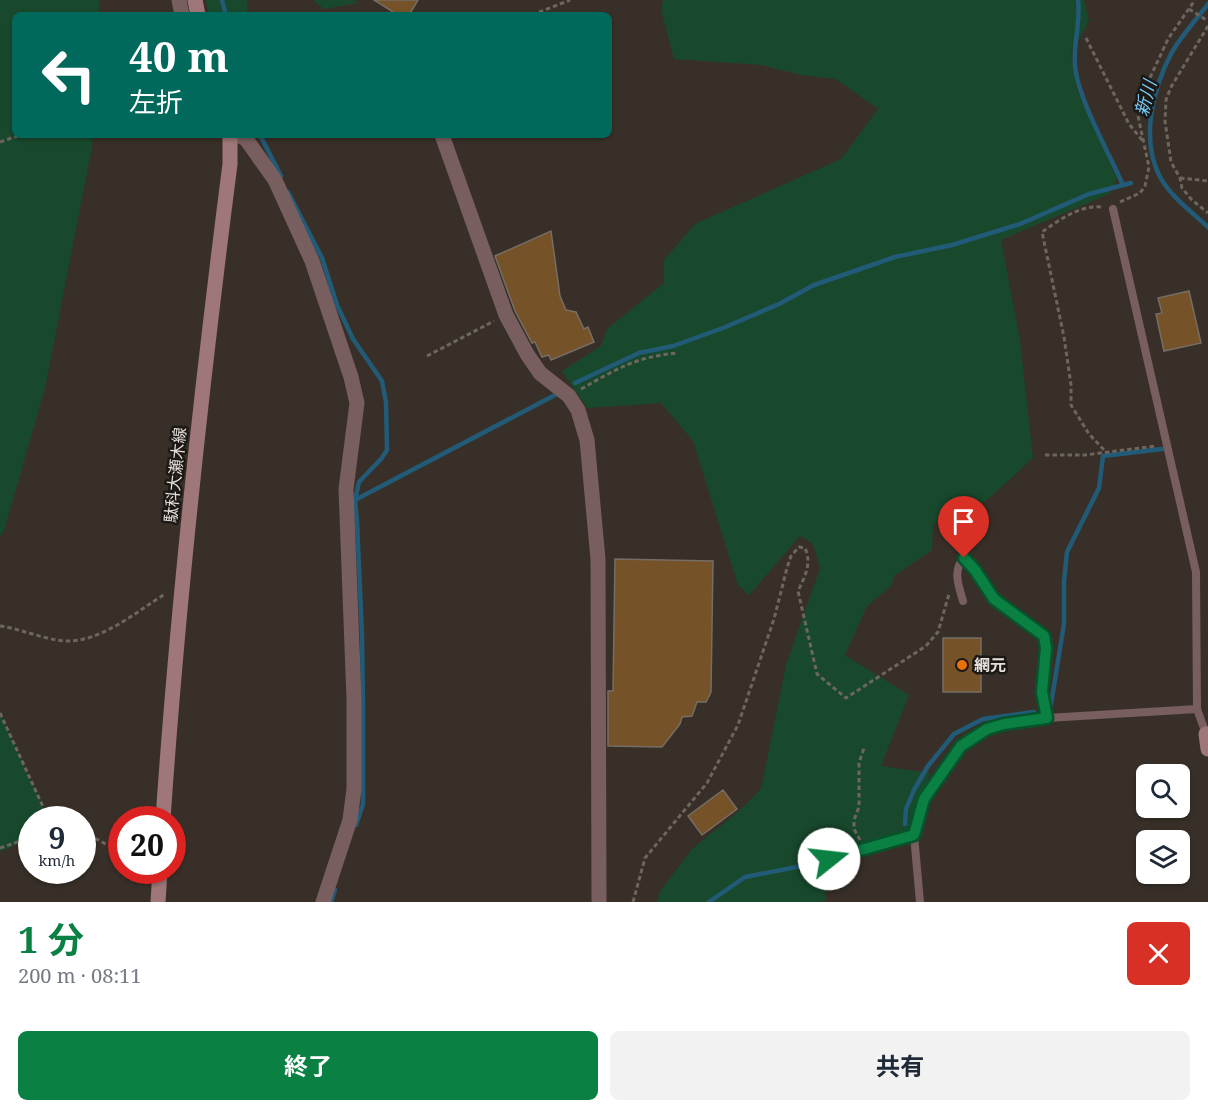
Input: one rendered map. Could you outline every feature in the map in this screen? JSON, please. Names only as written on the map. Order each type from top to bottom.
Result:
[{"type":"main road","name":"駄科大瀬木線","points":[[164,806],[171,701],[202,390],[230,164],[240,138]]},
{"type":"main road","points":[[158,902],[159,884]]},
{"type":"street","points":[[243,138],[275,180],[312,261],[351,376],[357,403],[346,489],[354,699],[354,789],[350,820],[323,902]]},
{"type":"street","points":[[443,138],[506,315],[540,373],[569,396],[578,410],[587,440],[598,559],[599,902]]},
{"type":"lane","points":[[1113,208],[1196,572],[1197,709],[1207,739]]},
{"type":"lane","points":[[963,601],[957,573],[964,558],[994,599],[1044,636],[1046,648],[1042,692],[1047,718]]},
{"type":"lane","points":[[920,902],[914,835],[924,799],[961,746],[987,729],[1004,724],[1047,718],[1197,709]]},
{"type":"lane","points":[[829,859],[914,835]]},
{"type":"path","points":[[540,12],[570,0]]},
{"type":"path","points":[[1106,452],[1089,434],[1071,405],[1071,385],[1064,337],[1042,232],[1065,216],[1095,207],[1113,208],[1120,202],[1140,193],[1145,186],[1149,167],[1138,116],[1142,95],[1168,39],[1195,0]]},
{"type":"path","points":[[1189,9],[1208,21]]},
{"type":"path","points":[[1208,26],[1171,87],[1166,100],[1165,121],[1171,162],[1180,178],[1182,188],[1208,213]]},
{"type":"path","points":[[1086,38],[1129,124],[1143,141]]},
{"type":"path","points":[[1180,178],[1208,181]]},
{"type":"path","points":[[427,356],[506,315]]},
{"type":"path","points":[[569,396],[634,361],[655,355],[677,353]]},
{"type":"path","points":[[1045,455],[1085,455],[1167,444]]},
{"type":"path","points":[[633,902],[645,858],[707,783],[738,725],[774,619],[789,562],[800,547],[805,548],[809,558],[806,574],[798,591],[817,674],[846,698],[926,646],[938,632],[945,603],[957,573]]},
{"type":"path","points":[[0,626],[65,641],[89,638],[108,630],[182,584]]},
{"type":"path","points":[[0,713],[43,806]]},
{"type":"path","points":[[864,748],[859,763],[859,807],[854,820],[854,829],[867,848]]},
{"type":"path","points":[[0,848],[18,842]]},
{"type":"green space","points":[[0,0],[99,0],[99,12],[12,12],[12,138],[93,138],[45,388],[4,531],[0,536]]},
{"type":"green space","points":[[206,0],[250,0],[247,1],[247,12],[208,12]]},
{"type":"green space","points":[[313,0],[354,0],[358,3],[324,9]]},
{"type":"green space","points":[[663,0],[1084,0],[1089,21],[1071,53],[1077,90],[1117,179],[1109,194],[1001,240],[1020,340],[1033,458],[975,508],[948,521],[933,524],[932,550],[894,576],[891,586],[867,606],[845,655],[909,695],[881,766],[930,773],[910,832],[825,858],[826,902],[657,902],[660,891],[693,848],[739,811],[761,789],[786,665],[820,568],[813,544],[800,536],[749,595],[738,585],[693,441],[661,403],[587,408],[562,371],[601,346],[607,329],[664,283],[664,260],[695,224],[841,159],[878,109],[836,79],[801,75],[761,65],[674,59],[661,10]]},
{"type":"green space","points":[[0,713],[43,806],[18,806],[18,844],[0,852]]},
{"type":"building","points":[[374,0],[418,0],[411,12],[393,12]]},
{"type":"building","points":[[551,231],[560,296],[566,310],[576,312],[584,329],[588,327],[594,342],[551,360],[549,355],[542,357],[535,342],[532,343],[515,311],[495,256]]},
{"type":"building","points":[[1189,291],[1201,343],[1164,351],[1156,314],[1162,313],[1158,298]]},
{"type":"building","points":[[615,559],[713,561],[711,692],[706,702],[697,702],[692,716],[682,717],[680,724],[662,747],[608,746],[608,691],[613,691]]},
{"type":"building","name":"網元","points":[[943,638],[981,638],[981,692],[943,692]]},
{"type":"building","points":[[723,790],[737,809],[702,835],[688,816]]},
{"type":"waterway","points":[[222,0],[225,12]]},
{"type":"waterway","points":[[1078,0],[1079,16],[1075,57],[1077,78],[1087,109],[1123,185]]},
{"type":"waterway","name":"新川","points":[[1208,4],[1176,46],[1165,66],[1151,114],[1150,130],[1154,162],[1160,177],[1176,198],[1208,227]]},
{"type":"waterway","points":[[262,138],[281,176]]},
{"type":"waterway","points":[[575,383],[639,353],[673,346],[723,328],[779,304],[814,285],[895,257],[952,245],[1020,224],[1089,194],[1131,183]]},
{"type":"waterway","points":[[288,192],[322,258],[337,305],[353,339],[382,381],[386,402],[387,450],[359,482],[355,500],[362,636],[363,710],[363,804],[356,825]]},
{"type":"waterway","points":[[355,500],[555,395]]},
{"type":"waterway","points":[[1051,704],[1064,624],[1067,552],[1099,488],[1103,456],[1162,449]]},
{"type":"waterway","points":[[905,824],[906,809],[914,790],[928,766],[954,734],[983,719],[1034,712]]},
{"type":"waterway","points":[[709,902],[745,877],[832,860]]},
{"type":"waterway","points":[[331,902],[335,890]]},
{"type":"place","name":"網元","points":[[962,665]]},
{"type":"route","points":[[829,859],[914,835],[924,799],[961,746],[987,729],[1004,724],[1047,718],[1042,692],[1046,648],[1044,636],[994,599],[964,558]]}]
